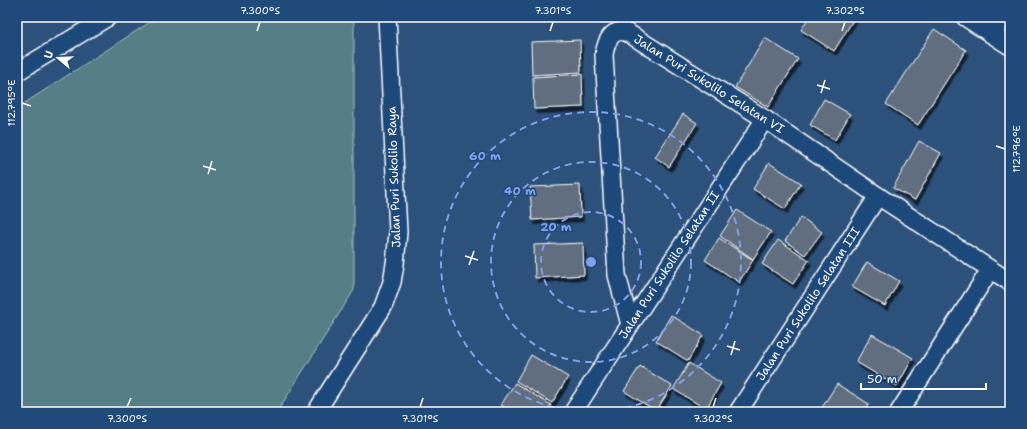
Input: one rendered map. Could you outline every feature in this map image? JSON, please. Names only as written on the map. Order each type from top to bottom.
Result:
[{"type":"street","points":[[17,72],[108,17]]},
{"type":"street","name":"Jalan Puri Sukolilo Raya","points":[[316,412],[383,307],[392,282],[398,232],[387,17]]},
{"type":"street","points":[[965,17],[1010,46]]},
{"type":"street","points":[[991,34],[1005,17]]},
{"type":"street","name":"Jalan Puri Sukolilo Selatan VI","points":[[630,325],[617,275],[604,55],[605,48],[611,36],[617,31],[628,33],[765,119],[878,196],[1010,282]]},
{"type":"street","name":"Jalan Puri Sukolilo Selatan II","points":[[573,412],[765,119]]},
{"type":"street","name":"Jalan Puri Sukolilo Selatan III","points":[[738,412],[878,196]]},
{"type":"street","points":[[899,412],[990,270]]},
{"type":"green space","points":[[158,17],[354,17],[354,290],[277,412],[17,412],[17,108]]},
{"type":"building","points":[[809,17],[855,17],[834,51],[801,30]]},
{"type":"building","points":[[934,29],[966,50],[918,125],[886,104]]},
{"type":"building","points":[[765,38],[798,59],[768,107],[735,87]]},
{"type":"building","points":[[580,40],[581,72],[532,75],[531,42]]},
{"type":"building","points":[[582,74],[583,107],[534,109],[533,77]]},
{"type":"building","points":[[824,99],[850,114],[835,140],[810,125]]},
{"type":"building","points":[[683,114],[697,123],[669,167],[655,157]]},
{"type":"building","points":[[919,141],[941,153],[915,200],[893,188]]},
{"type":"building","points":[[769,163],[801,183],[785,209],[753,189]]},
{"type":"building","points":[[580,185],[581,217],[532,220],[530,187]]},
{"type":"building","points":[[737,210],[771,232],[753,259],[720,236]]},
{"type":"building","points":[[801,217],[822,232],[805,255],[785,241]]},
{"type":"building","points":[[719,238],[753,260],[739,282],[705,260]]},
{"type":"building","points":[[778,240],[809,260],[793,284],[762,264]]},
{"type":"building","points":[[583,243],[584,275],[535,278],[534,245]]},
{"type":"building","points":[[867,262],[899,281],[885,306],[852,287]]},
{"type":"building","points":[[671,315],[703,335],[688,361],[656,341]]},
{"type":"building","points":[[872,334],[913,358],[897,386],[856,362]]},
{"type":"building","points":[[531,355],[568,377],[552,403],[516,381]]},
{"type":"building","points":[[689,363],[721,383],[706,409],[673,389]]},
{"type":"building","points":[[640,366],[672,386],[656,411],[624,391]]},
{"type":"building","points":[[515,383],[551,405],[547,412],[512,412],[501,405]]},
{"type":"building","points":[[837,384],[869,404],[864,412],[825,412],[821,409]]}]
